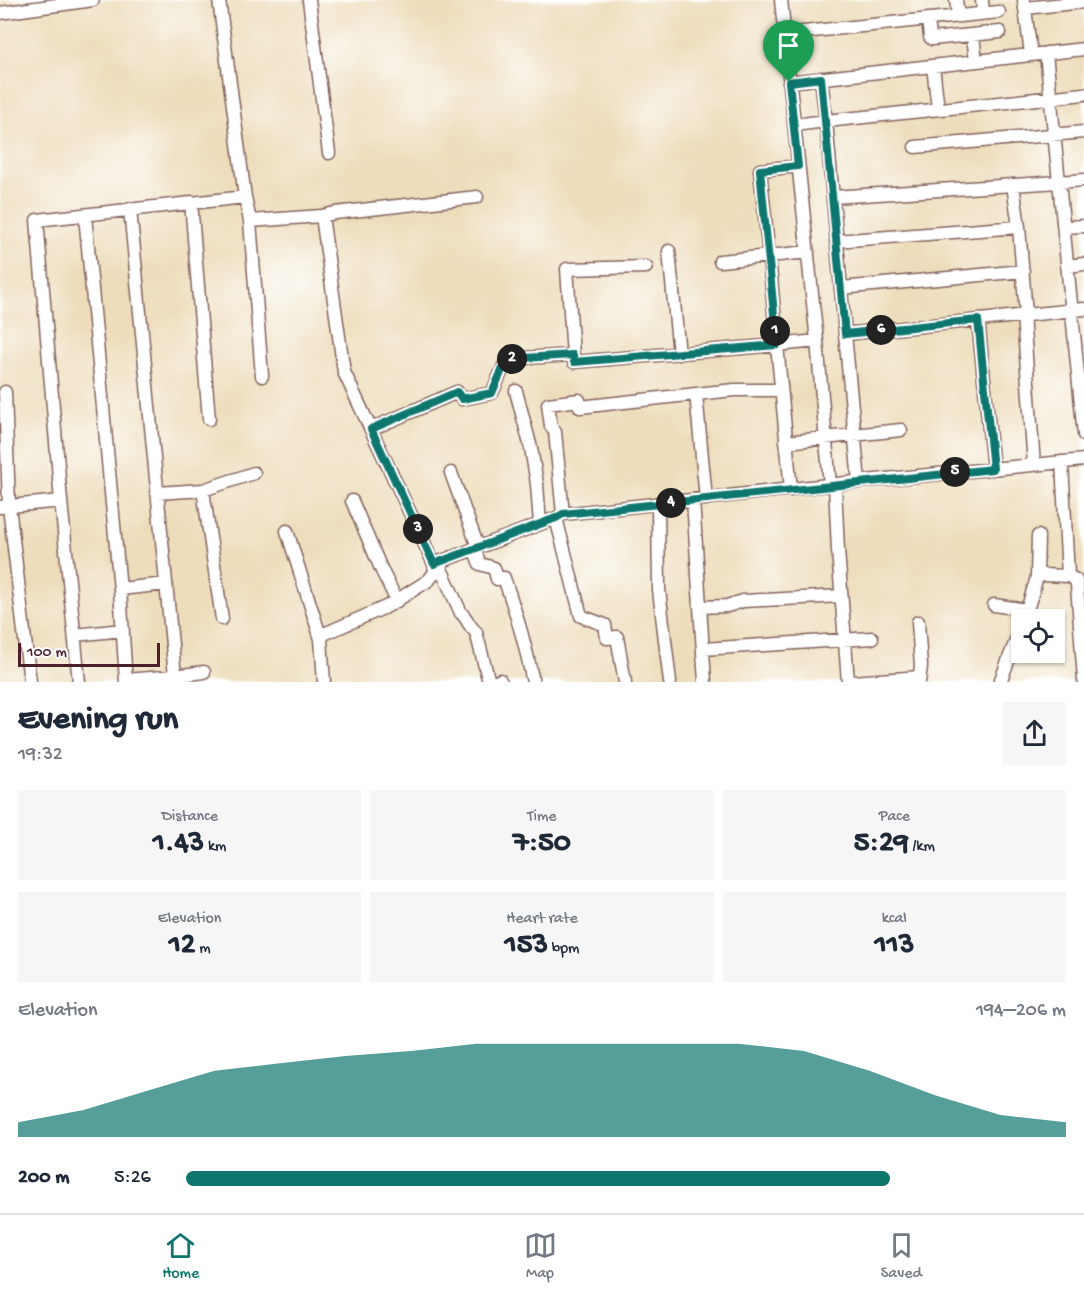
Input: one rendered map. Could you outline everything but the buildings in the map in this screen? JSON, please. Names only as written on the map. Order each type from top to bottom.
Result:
[{"type":"street","points":[[0,13],[22,3],[93,0]]},
{"type":"street","points":[[219,0],[250,221],[262,376]]},
{"type":"street","points":[[309,0],[329,153]]},
{"type":"street","points":[[780,0],[832,485],[844,640],[850,682],[920,679],[918,622]]},
{"type":"street","points":[[956,0],[958,16]]},
{"type":"street","points":[[982,0],[983,13]]},
{"type":"street","points":[[1031,54],[1025,4],[1084,2]]},
{"type":"street","points":[[784,34],[999,12]]},
{"type":"street","points":[[928,19],[932,39],[1000,32]]},
{"type":"street","points":[[973,36],[976,61]]},
{"type":"street","points":[[789,82],[1084,49]]},
{"type":"street","points":[[1046,53],[1067,266],[1078,310],[1084,435]]},
{"type":"street","points":[[933,66],[938,109]]},
{"type":"street","points":[[821,78],[860,482]]},
{"type":"street","points":[[794,125],[1084,94]]},
{"type":"street","points":[[915,147],[1084,132]]},
{"type":"street","points":[[790,490],[760,170],[798,166]]},
{"type":"street","points":[[832,197],[1084,180]]},
{"type":"street","points":[[1013,185],[1023,271],[1034,465]]},
{"type":"street","points":[[79,682],[37,220],[245,197]]},
{"type":"street","points":[[250,221],[322,216],[477,197]]},
{"type":"street","points":[[191,202],[210,419]]},
{"type":"street","points":[[130,209],[175,676]]},
{"type":"street","points":[[85,215],[120,589],[126,681],[204,672]]},
{"type":"street","points":[[322,216],[344,372],[461,613],[476,632],[489,682]]},
{"type":"street","points":[[1064,227],[1084,226]]},
{"type":"street","points":[[836,241],[1019,227]]},
{"type":"street","points":[[669,250],[679,354]]},
{"type":"street","points":[[720,261],[808,252]]},
{"type":"street","points":[[1067,266],[1084,264]]},
{"type":"street","points":[[646,267],[567,269],[574,362],[817,341]]},
{"type":"street","points":[[841,288],[1023,271]]},
{"type":"street","points":[[845,334],[1078,310]]},
{"type":"street","points":[[978,320],[993,469]]},
{"type":"street","points":[[371,429],[457,392],[462,399],[492,393],[507,359],[573,355]]},
{"type":"street","points":[[625,682],[616,637],[607,638],[605,626],[581,616],[560,516],[555,432],[548,404],[579,400],[580,407],[734,390],[781,390]]},
{"type":"street","points":[[516,391],[531,448],[537,483],[540,524]]},
{"type":"street","points":[[5,392],[5,506],[30,682]]},
{"type":"street","points":[[696,394],[700,500],[700,607],[705,682]]},
{"type":"street","points":[[786,442],[901,430]]},
{"type":"street","points":[[436,563],[560,516],[860,482],[1084,460]]},
{"type":"street","points":[[1062,462],[1077,585],[1084,680]]},
{"type":"street","points":[[157,493],[203,490],[254,473]]},
{"type":"street","points":[[451,473],[480,564],[494,568],[497,579],[504,578],[529,660],[533,682]]},
{"type":"street","points":[[203,490],[222,619]]},
{"type":"street","points":[[5,506],[61,501]]},
{"type":"street","points":[[352,501],[397,601]]},
{"type":"street","points":[[658,504],[659,590],[670,682]]},
{"type":"street","points":[[287,531],[321,639],[324,682]]},
{"type":"street","points":[[1027,609],[1037,577],[1038,536]]},
{"type":"street","points":[[321,639],[324,634],[388,606],[429,580],[435,572],[436,563]]},
{"type":"street","points":[[1037,577],[1043,574],[1075,577]]},
{"type":"street","points":[[120,589],[166,584]]},
{"type":"street","points":[[700,607],[726,606],[743,601],[841,596]]},
{"type":"street","points":[[994,605],[1011,610]]},
{"type":"street","points":[[75,635],[123,630]]},
{"type":"street","points":[[703,649],[872,638]]},
{"type":"street","points":[[1000,682],[1011,654]]},
{"type":"street","points":[[496,682],[500,680],[501,682]]},
{"type":"route","points":[[821,78],[845,334],[978,320],[993,469],[563,514],[434,564],[371,429],[457,392],[462,399],[492,393],[507,359],[573,355],[574,362],[777,345],[760,170],[798,166],[789,82],[821,78]]}]
